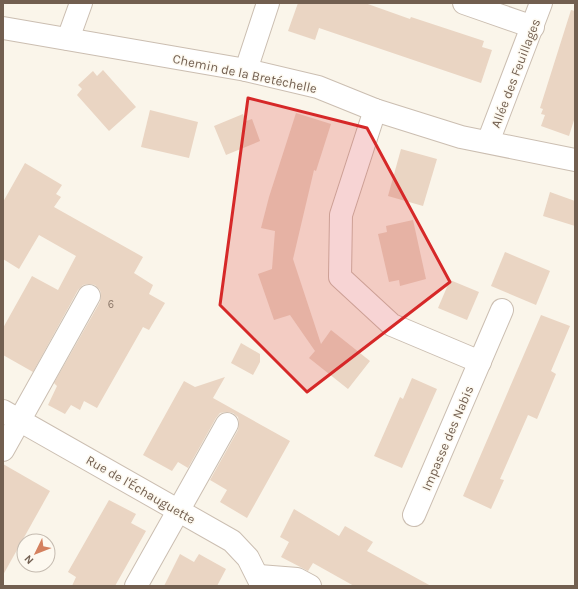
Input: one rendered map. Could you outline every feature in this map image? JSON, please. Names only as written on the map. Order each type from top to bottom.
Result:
[{"type":"street","points":[[68,39],[81,3]]},
{"type":"street","points":[[246,70],[268,3]]},
{"type":"street","points":[[464,3],[533,27]]},
{"type":"street","name":"Allée des Feuillages","points":[[488,142],[541,3]]},
{"type":"street","name":"Chemin de la Bretéchelle","points":[[3,28],[246,70],[318,87],[375,110],[461,137],[575,160]]},
{"type":"street","points":[[375,110],[341,215],[340,278],[392,325],[480,362]]},
{"type":"street","points":[[3,450],[11,415],[89,296]]},
{"type":"street","name":"Impasse des Nabis","points":[[414,515],[502,310]]},
{"type":"street","name":"Rue de l'Échauguette","points":[[11,415],[232,541],[248,558],[261,581]]},
{"type":"street","points":[[136,586],[227,424]]},
{"type":"street","points":[[261,581],[298,579],[310,586]]},
{"type":"highlighted area","points":[[248,98],[367,128],[450,282],[307,392],[220,305]]},
{"type":"building","points":[[298,3],[365,3],[410,19],[411,17],[484,41],[482,47],[492,50],[481,83],[319,28],[315,40],[288,31]]},
{"type":"building","points":[[571,10],[575,11],[575,117],[569,136],[541,126],[545,115],[541,114],[543,109],[540,108]]},
{"type":"building","points":[[103,70],[136,107],[109,131],[77,95],[82,89],[78,85],[93,71],[97,76]]},
{"type":"building","points":[[150,110],[198,122],[189,158],[141,147]]},
{"type":"building","points":[[296,113],[331,124],[316,171],[314,170],[293,259],[321,344],[331,330],[370,361],[348,389],[309,358],[315,351],[290,315],[274,320],[258,274],[272,269],[275,231],[261,228],[269,197]]},
{"type":"building","points":[[243,114],[246,121],[252,119],[260,141],[226,155],[214,126]]},
{"type":"building","points":[[401,149],[437,159],[423,206],[388,196]]},
{"type":"building","points":[[25,163],[62,185],[56,194],[61,197],[54,207],[143,257],[134,273],[153,285],[149,294],[165,303],[149,330],[143,327],[97,408],[84,401],[80,410],[71,405],[65,414],[48,405],[57,386],[54,383],[100,302],[100,290],[95,285],[83,285],[78,290],[33,372],[3,355],[3,328],[32,276],[58,290],[76,256],[39,235],[19,269],[3,259],[3,202]]},
{"type":"building","points":[[550,192],[575,201],[575,226],[543,216]]},
{"type":"building","points":[[413,220],[426,279],[400,286],[399,280],[389,282],[378,234],[387,232],[386,226]]},
{"type":"building","points":[[505,252],[550,271],[536,305],[491,286]]},
{"type":"building","points":[[450,280],[479,292],[467,320],[438,308]]},
{"type":"building","points":[[541,315],[570,326],[551,371],[556,374],[537,419],[528,415],[500,479],[504,480],[491,509],[463,496]]},
{"type":"building","points":[[241,343],[260,354],[260,362],[253,375],[231,363]]},
{"type":"building","points":[[225,377],[213,398],[290,441],[247,518],[220,502],[227,490],[210,480],[238,430],[238,417],[233,413],[220,413],[188,468],[178,462],[172,471],[143,455],[184,381],[195,387]]},
{"type":"building","points":[[412,378],[437,389],[402,468],[374,456],[400,397],[403,399]]},
{"type":"building","points":[[3,464],[50,491],[26,533],[16,533],[16,552],[3,575]]},
{"type":"building","points":[[109,500],[136,514],[131,523],[146,531],[115,586],[72,586],[76,577],[68,572]]},
{"type":"building","points":[[294,509],[339,536],[345,526],[373,542],[367,551],[431,586],[354,586],[313,563],[308,571],[281,557],[289,542],[280,537]]},
{"type":"building","points":[[180,554],[194,562],[199,554],[226,569],[217,586],[164,586]]}]
